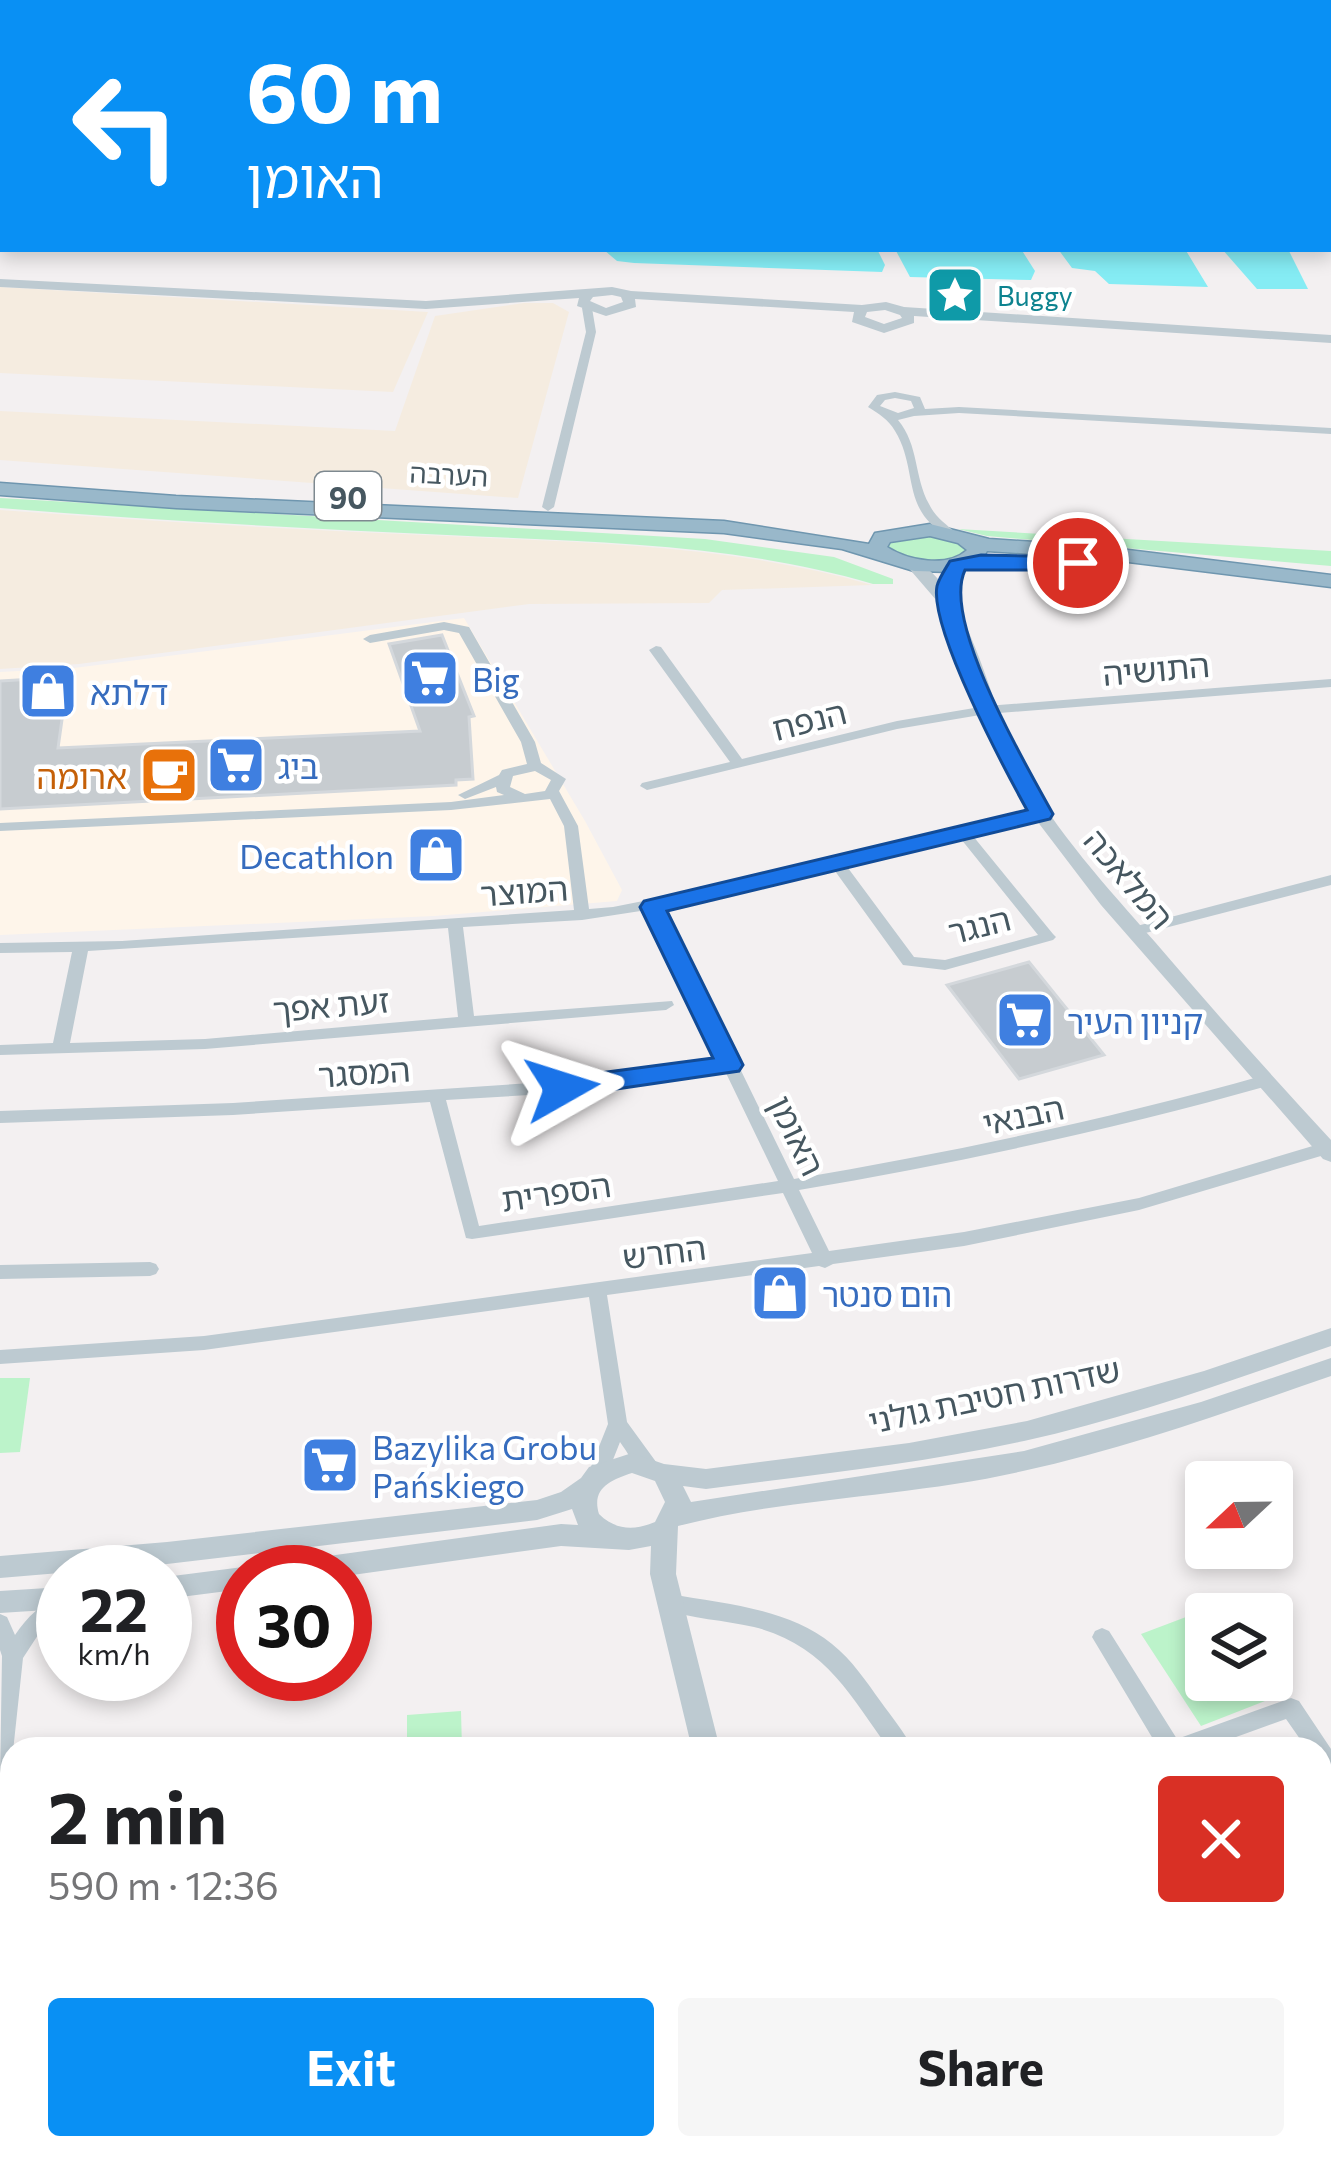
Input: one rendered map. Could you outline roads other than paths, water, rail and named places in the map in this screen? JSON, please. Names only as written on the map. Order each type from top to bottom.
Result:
[{"type":"highway","name":"הערבה","points":[[0,471],[898,532]]},
{"type":"highway","name":"הערבה","points":[[0,488],[214,504],[724,527],[845,543],[884,555]]},
{"type":"highway","points":[[884,555],[877,544],[898,532]]},
{"type":"highway","name":"90","points":[[898,532],[1331,581]]},
{"type":"highway","points":[[957,536],[978,553],[959,565]]},
{"type":"highway","name":"90","points":[[884,555],[914,565],[1003,560],[1094,565],[1331,595]]},
{"type":"street","points":[[0,283],[426,305],[537,296],[862,316],[886,306],[905,317],[938,321],[1331,342]]},
{"type":"street","points":[[548,507],[591,332],[587,302]]},
{"type":"street","points":[[591,332],[623,304]]},
{"type":"street","points":[[862,316],[884,328],[905,317]]},
{"type":"street","points":[[898,532],[915,520],[920,506],[902,430],[874,407],[876,400],[895,395],[915,410]]},
{"type":"street","points":[[902,430],[915,410]]},
{"type":"street","points":[[889,416],[915,410],[959,410],[1331,431]]},
{"type":"street","points":[[920,506],[957,536]]},
{"type":"street","name":"המלאכה","points":[[914,565],[947,600],[986,710],[1010,764],[1041,814],[1134,931],[1265,1081],[1326,1142]]},
{"type":"street","points":[[947,600],[948,581],[959,565]]},
{"type":"street","points":[[370,639],[454,626],[467,635],[528,742],[535,766]]},
{"type":"street","points":[[656,650],[739,764]]},
{"type":"street","name":"התושיה","points":[[986,710],[1331,683]]},
{"type":"street","name":"הנפח","points":[[646,786],[897,725],[986,710]]},
{"type":"street","points":[[0,818],[454,796],[485,790],[515,768],[535,766],[557,776],[554,792],[571,826],[582,915]]},
{"type":"street","points":[[502,779],[502,789],[517,798]]},
{"type":"street","points":[[0,827],[451,806],[540,798],[554,792]]},
{"type":"street","name":"המוצר","points":[[0,948],[81,948],[455,925],[652,907],[1041,814]]},
{"type":"street","name":"הנגר","points":[[838,866],[909,961],[945,965],[1048,937],[964,834]]},
{"type":"street","points":[[1134,931],[1331,880]]},
{"type":"street","name":"האומן","points":[[652,907],[825,1261]]},
{"type":"street","points":[[455,925],[467,1023]]},
{"type":"street","points":[[60,1050],[81,948]]},
{"type":"street","name":"זעת אפך","points":[[0,1051],[467,1023],[666,1005]]},
{"type":"street","name":"המסגר","points":[[2,1123],[608,1083],[730,1065]]},
{"type":"street","name":"הבנאי","points":[[789,1186],[1058,1138],[1265,1081]]},
{"type":"street","name":"הספרית","points":[[436,1096],[472,1233],[789,1186]]},
{"type":"street","name":"החרש","points":[[0,1358],[204,1343],[983,1236],[1138,1204],[1326,1142]]},
{"type":"street","points":[[0,1273],[150,1269]]},
{"type":"street","points":[[596,1289],[618,1424],[677,1494],[662,1561],[703,1737]]},
{"type":"street","name":"שדרות חטיבת גולני","points":[[657,1470],[706,1479],[990,1439],[1143,1400],[1331,1336]]},
{"type":"street","name":"שדרות חטיבת גולני","points":[[669,1523],[712,1507],[941,1477],[1040,1457],[1203,1411],[1331,1367]]},
{"type":"street","points":[[618,1424],[583,1501],[586,1516],[651,1565],[669,1597],[770,1622],[806,1637],[830,1655],[893,1737]]},
{"type":"street","points":[[0,1567],[142,1556],[537,1510],[569,1500],[623,1463],[657,1470]]},
{"type":"street","points":[[372,1561],[561,1535],[639,1540],[669,1523]]},
{"type":"street","points":[[0,1602],[36,1601]]},
{"type":"street","points":[[0,1623],[13,1656]]},
{"type":"street","points":[[4,1737],[13,1656],[36,1624]]},
{"type":"street","points":[[1102,1637],[1165,1737]]},
{"type":"street","points":[[1208,1737],[1291,1708],[1310,1737]]},
{"type":"water","points":[[606,252],[878,252],[885,265],[882,272],[617,261]]},
{"type":"water","points":[[897,252],[1023,252],[1035,271],[1031,280],[910,277]]},
{"type":"water","points":[[1060,252],[1187,252],[1208,287],[1109,284],[1095,271],[1072,268]]},
{"type":"water","points":[[1225,252],[1290,252],[1308,289],[1257,289]]},
{"type":"place","name":"Buggy","points":[[955,295]]},
{"type":"place","name":"Big","points":[[430,678]]},
{"type":"place","name":"דלתא","points":[[48,691]]},
{"type":"place","name":"ביג","points":[[236,765]]},
{"type":"place","name":"ארומה","points":[[169,775]]},
{"type":"place","name":"Decathlon","points":[[436,855]]},
{"type":"place","name":"קניון העיר","points":[[1025,1020]]},
{"type":"place","name":"הום סנטר","points":[[780,1293]]},
{"type":"place","name":"Bazylika Grobu Pańskiego","points":[[330,1465]]}]
